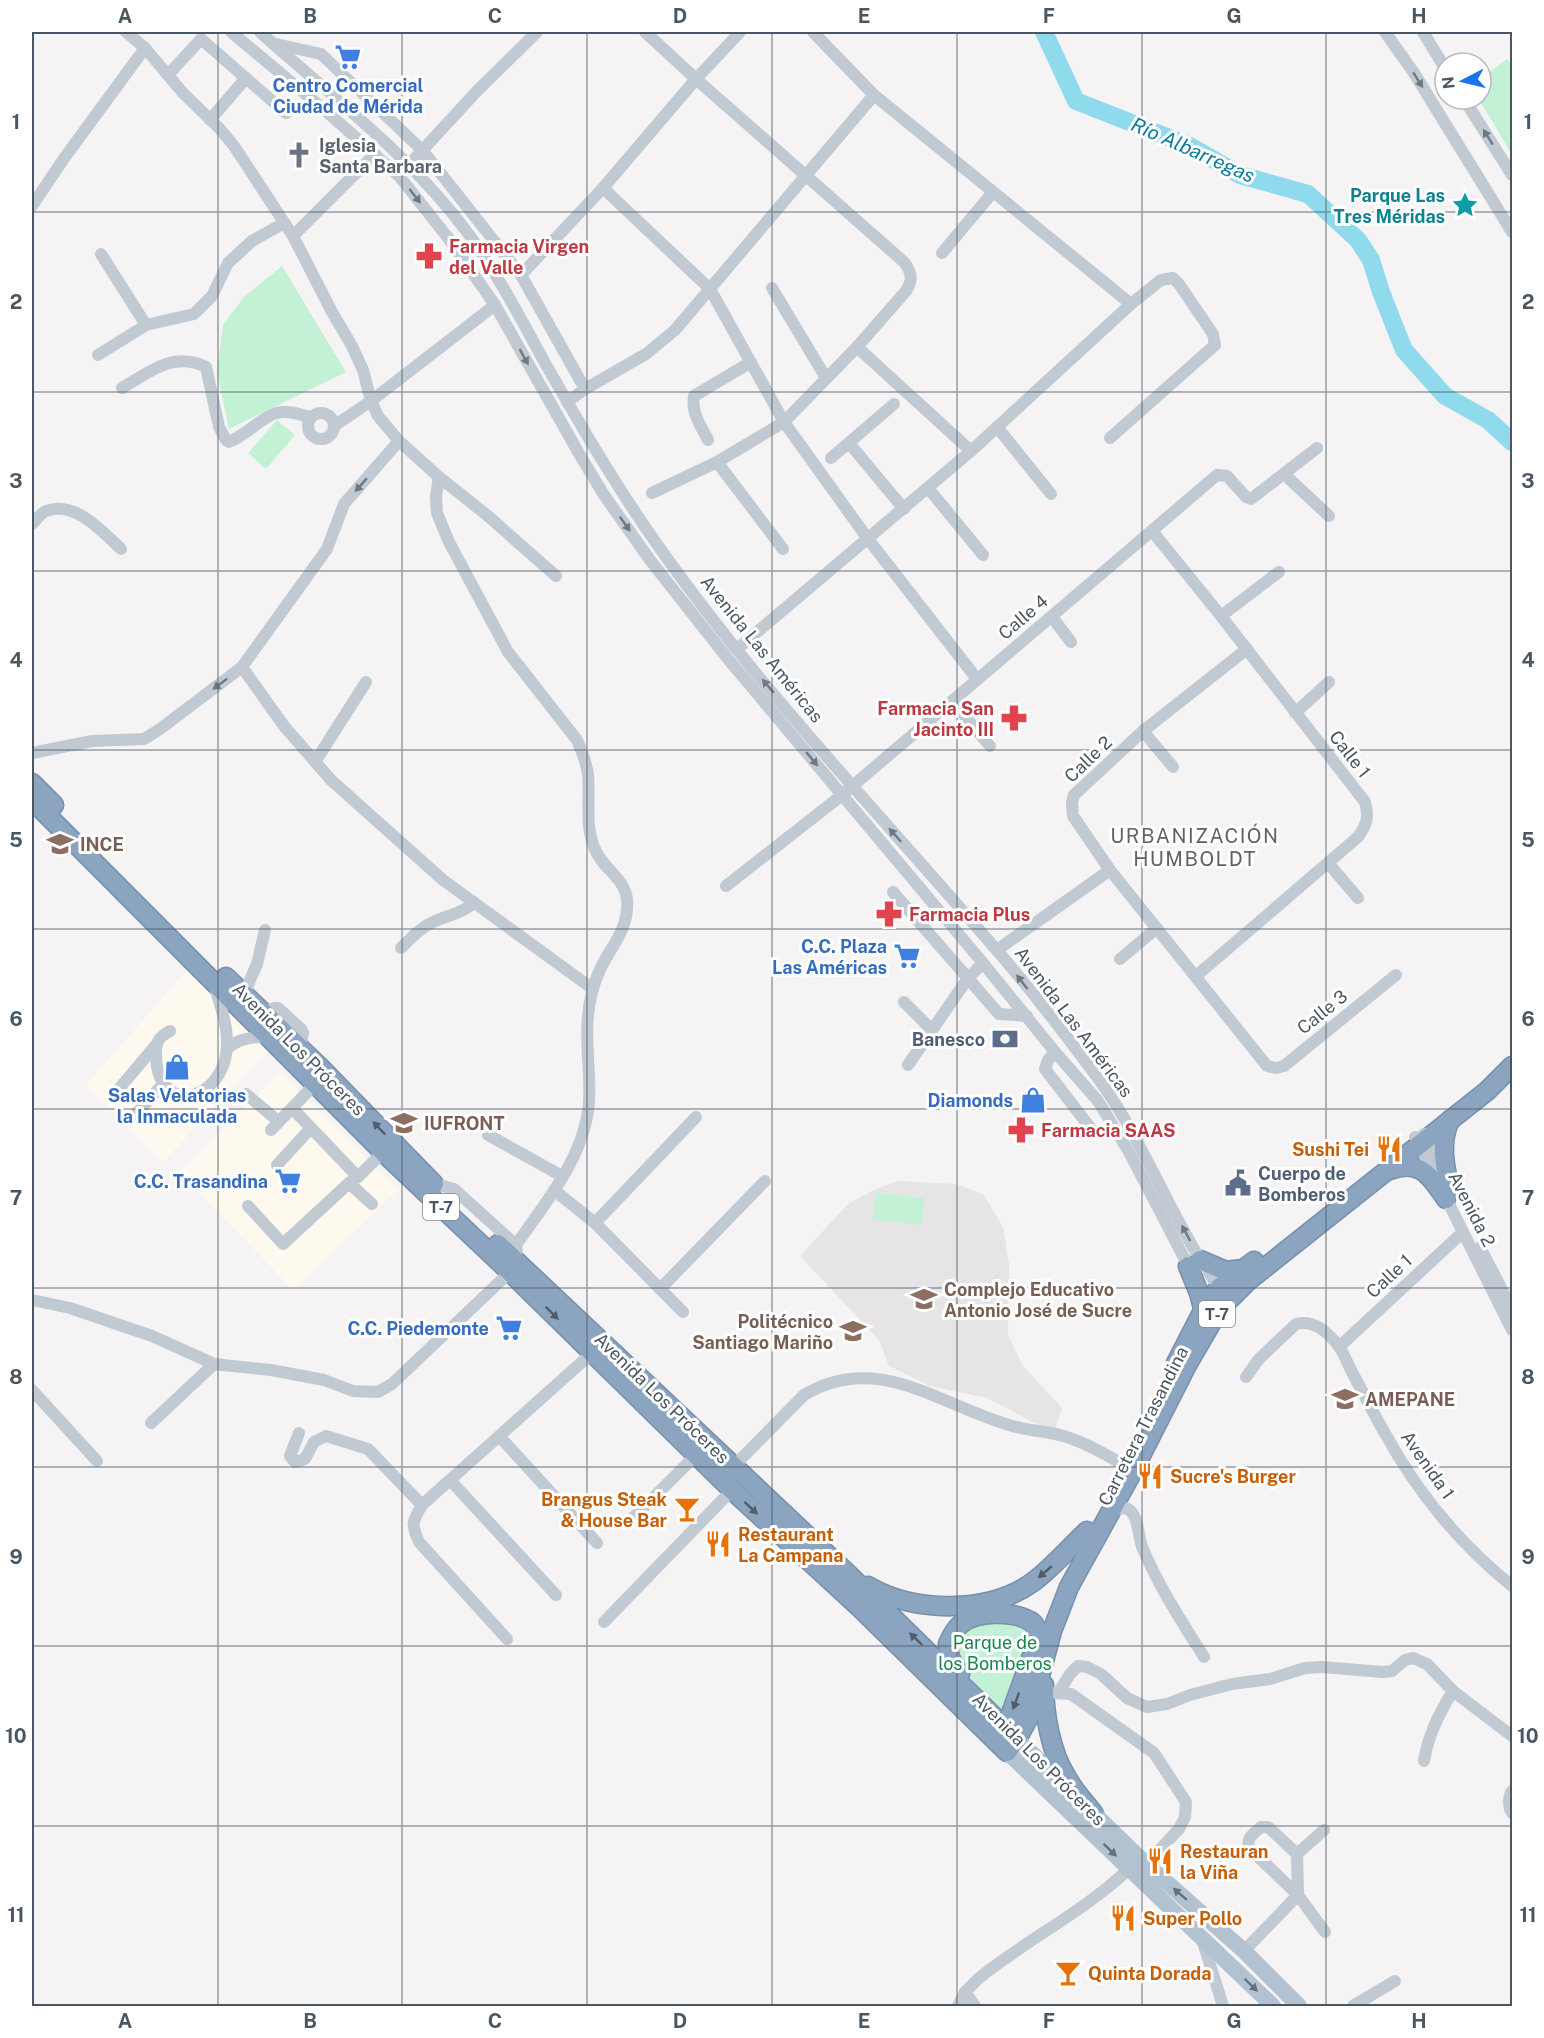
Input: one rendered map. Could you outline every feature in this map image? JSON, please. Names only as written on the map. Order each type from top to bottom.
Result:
[{"type":"highway","name":"Avenida Los Próceres","points":[[32,783],[300,1047],[515,1268],[592,1353],[732,1490],[1008,1741]]},
{"type":"highway","name":"Avenida Los Próceres","points":[[32,800],[383,1152],[734,1466],[970,1691],[1008,1741]]},
{"type":"highway","name":"Carretera Trasandina","points":[[1216,1301],[1248,1281],[1383,1173],[1421,1137],[1450,1120],[1487,1091],[1512,1064]]},
{"type":"highway","name":"Carretera Trasandina","points":[[1008,1741],[1029,1717],[1044,1660],[1069,1587],[1112,1509],[1129,1468],[1216,1301],[1243,1269],[1421,1137],[1512,1064]]},
{"type":"highway","points":[[1448,1195],[1443,1138],[1450,1120]]},
{"type":"highway","points":[[1383,1173],[1405,1166],[1420,1169],[1448,1195]]},
{"type":"highway","points":[[1216,1301],[1199,1293],[1194,1263],[1226,1271],[1243,1269]]},
{"type":"highway","name":"Carretera Trasandina","points":[[1008,1741],[1039,1637],[1058,1592],[1087,1531],[1129,1468]]},
{"type":"highway","points":[[847,1573],[878,1592],[897,1599],[925,1606],[955,1608],[1003,1597],[1031,1583],[1087,1531]]},
{"type":"highway","points":[[970,1691],[950,1658],[948,1644],[960,1624],[974,1616],[999,1613],[1031,1621],[1039,1637]]},
{"type":"highway","points":[[1044,1660],[1051,1693],[1049,1728],[1065,1776],[1094,1814]]},
{"type":"main road","name":"Avenida Los Próceres","points":[[1008,1741],[1094,1814],[1201,1936],[1273,2007]]},
{"type":"main road","name":"Avenida Los Próceres","points":[[1008,1741],[1138,1864],[1244,1951],[1299,2007]]},
{"type":"street","points":[[126,32],[145,48],[234,146],[293,236],[352,346],[363,370],[371,401],[378,416],[399,441],[439,477],[488,516],[556,576]]},
{"type":"street","name":"Avenida Las Américas","points":[[231,32],[399,176],[449,240],[495,305],[581,457],[633,535],[728,659],[997,950],[1095,1074],[1116,1104],[1194,1263]]},
{"type":"street","name":"Avenida Las Américas","points":[[260,32],[409,164],[467,232],[508,297],[615,483],[660,549],[934,904],[1098,1101],[1216,1301]]},
{"type":"street","points":[[399,176],[478,90],[537,32]]},
{"type":"street","points":[[645,32],[904,262],[910,270],[911,283],[857,347],[784,422],[717,462],[652,492]]},
{"type":"street","points":[[521,275],[603,188],[696,79],[740,32]]},
{"type":"street","points":[[813,32],[874,95],[1131,304]]},
{"type":"street","points":[[1385,32],[1512,232]]},
{"type":"street","points":[[1423,32],[1435,51]]},
{"type":"street","points":[[168,75],[201,39],[285,113]]},
{"type":"street","points":[[272,43],[321,54],[423,151],[521,275],[585,389]]},
{"type":"street","points":[[32,206],[145,48]]},
{"type":"street","points":[[210,120],[246,78]]},
{"type":"street","points":[[567,402],[646,354],[675,330],[874,95]]},
{"type":"street","points":[[1471,111],[1512,176]]},
{"type":"street","points":[[293,236],[375,154]]},
{"type":"street","points":[[603,188],[711,289],[784,422],[868,539],[977,678]]},
{"type":"street","points":[[942,253],[993,192]]},
{"type":"street","points":[[98,355],[146,325],[194,314],[212,296],[228,263],[252,241],[284,223]]},
{"type":"street","points":[[101,254],[146,325]]},
{"type":"street","points":[[737,649],[971,451],[1131,304],[1161,280],[1173,278],[1214,334],[1216,341],[1210,351],[1110,438]]},
{"type":"street","points":[[772,288],[826,378]]},
{"type":"street","points":[[334,426],[371,401],[495,305]]},
{"type":"street","points":[[857,347],[971,451]]},
{"type":"street","points":[[122,388],[166,363],[195,361],[206,366],[219,427],[226,441],[237,439],[275,413],[290,412],[310,417]]},
{"type":"street","points":[[708,440],[694,414],[692,405],[694,396],[751,362]]},
{"type":"street","points":[[831,458],[894,404]]},
{"type":"street","points":[[318,412],[327,414],[334,426],[331,435],[323,439],[314,438],[307,426],[310,417],[318,412]]},
{"type":"street","points":[[997,427],[1051,494]]},
{"type":"street","points":[[32,753],[92,741],[144,739],[243,667],[327,549],[344,504],[399,441]]},
{"type":"street","points":[[849,443],[904,509]]},
{"type":"street","points":[[1317,448],[1284,474],[1329,516]]},
{"type":"street","points":[[717,462],[783,549]]},
{"type":"street","name":"Calle 4","points":[[726,886],[847,790],[1217,476],[1227,476],[1246,497],[1251,499],[1284,474]]},
{"type":"street","points":[[32,1299],[70,1308],[152,1336],[214,1364],[271,1370],[324,1380],[353,1391],[378,1392],[392,1384],[515,1268],[516,1245],[554,1190],[579,1145],[586,1122],[589,1100],[586,1024],[593,989],[604,960],[616,944],[626,921],[627,898],[622,882],[598,857],[593,845],[590,830],[588,773],[577,740],[508,652],[449,542],[437,513],[436,496],[439,477]]},
{"type":"street","points":[[928,488],[983,555]]},
{"type":"street","points":[[32,524],[46,511],[70,511],[84,517],[122,549]]},
{"type":"street","name":"Calle 1","points":[[1152,531],[1365,802],[1368,814],[1366,826],[1358,837],[1196,976]]},
{"type":"street","points":[[1221,616],[1279,572]]},
{"type":"street","points":[[1052,617],[1071,642]]},
{"type":"street","name":"Calle 2","points":[[1247,649],[1143,731],[1074,795],[1072,802],[1073,816],[1110,870],[1267,1066]]},
{"type":"street","points":[[243,667],[284,726],[331,780],[443,880],[593,989]]},
{"type":"street","points":[[315,762],[366,682]]},
{"type":"street","points":[[1295,713],[1329,682]]},
{"type":"street","points":[[952,701],[990,746]]},
{"type":"street","points":[[1143,731],[1173,766]]},
{"type":"street","points":[[1328,863],[1359,898]]},
{"type":"street","points":[[997,950],[1110,870]]},
{"type":"street","points":[[893,892],[999,1014],[1027,1016]]},
{"type":"street","points":[[401,948],[421,928],[460,913],[474,903]]},
{"type":"street","points":[[921,923],[934,904]]},
{"type":"street","points":[[1120,959],[1157,928]]},
{"type":"street","points":[[244,994],[257,964],[265,930]]},
{"type":"street","points":[[908,1065],[968,978],[983,963]]},
{"type":"street","name":"Calle 3","points":[[1267,1066],[1276,1068],[1284,1066],[1396,975]]},
{"type":"street","points":[[155,1046],[156,1066],[163,1084],[182,1095],[199,1095],[211,1085],[225,1063],[227,1049],[226,1029],[214,981]]},
{"type":"street","points":[[903,1002],[931,1029]]},
{"type":"street","points":[[223,1016],[243,1039]]},
{"type":"street","points":[[118,1090],[155,1046],[159,1037],[170,1031]]},
{"type":"street","points":[[227,1049],[234,1042],[266,1036]]},
{"type":"street","points":[[1055,1052],[1048,1060],[1045,1069],[1092,1130]]},
{"type":"street","points":[[136,1114],[163,1084]]},
{"type":"street","points":[[246,1094],[275,1125],[315,1084]]},
{"type":"street","points":[[292,1108],[372,1204]]},
{"type":"street","points":[[595,1223],[696,1117]]},
{"type":"street","points":[[277,1165],[310,1129]]},
{"type":"street","points":[[488,1135],[562,1176]]},
{"type":"street","name":"Avenida 2","points":[[1421,1137],[1463,1232],[1512,1329]]},
{"type":"street","points":[[248,1206],[283,1244],[383,1152]]},
{"type":"street","points":[[660,1289],[765,1181]]},
{"type":"street","points":[[432,1183],[454,1189],[516,1245]]},
{"type":"street","points":[[554,1190],[595,1223],[683,1312]]},
{"type":"street","points":[[1448,1195],[1512,1310]]},
{"type":"street","name":"Calle 1","points":[[1339,1347],[1463,1232]]},
{"type":"street","name":"Avenida 1","points":[[1246,1377],[1259,1359],[1296,1324],[1312,1323],[1323,1330],[1339,1347],[1396,1454],[1418,1486],[1464,1542],[1512,1586]]},
{"type":"street","points":[[507,1639],[419,1542],[413,1529],[413,1520],[422,1505],[592,1353]]},
{"type":"street","points":[[151,1423],[214,1364]]},
{"type":"street","points":[[734,1466],[804,1395],[830,1382],[866,1378],[884,1379],[910,1385],[1010,1426],[1067,1437],[1129,1468]]},
{"type":"street","points":[[32,1390],[97,1461]]},
{"type":"street","points":[[299,1433],[290,1456],[295,1462],[305,1459],[314,1442],[326,1437],[368,1449],[422,1505]]},
{"type":"street","points":[[500,1437],[597,1543]]},
{"type":"street","points":[[632,1519],[696,1455]]},
{"type":"street","points":[[450,1480],[556,1595]]},
{"type":"street","points":[[604,1622],[732,1490]]},
{"type":"street","points":[[1112,1509],[1126,1508],[1134,1514],[1145,1553],[1179,1617],[1204,1657]]},
{"type":"street","points":[[1051,1693],[1078,1666],[1087,1667],[1101,1674],[1127,1698],[1147,1707],[1167,1704],[1190,1695],[1232,1684],[1270,1679],[1305,1668],[1322,1667],[1382,1672],[1392,1671],[1405,1660],[1413,1658],[1427,1664],[1453,1691],[1512,1736]]},
{"type":"street","points":[[1424,1761],[1426,1745],[1439,1713],[1453,1691]]},
{"type":"street","points":[[958,2007],[965,1992],[986,1972],[1138,1864],[1179,1829],[1185,1817],[1186,1802],[1154,1753],[1071,1694],[1051,1693]]},
{"type":"street","points":[[1512,1791],[1509,1800],[1512,1813]]},
{"type":"street","points":[[1244,1951],[1298,1895],[1297,1854],[1268,1827],[1261,1827],[1248,1839],[1247,1844],[1250,1850],[1298,1895],[1325,1932]]},
{"type":"street","points":[[1297,1854],[1324,1830]]},
{"type":"street","points":[[1201,1936],[1223,2007]]},
{"type":"street","points":[[1353,2007],[1395,1981]]},
{"type":"street","points":[[965,1992],[975,2007]]},
{"type":"shaded area","name":"Salas Velatorias la Inmaculada","points":[[187,970],[270,1049],[163,1162],[86,1085]]},
{"type":"shaded area","name":"C.C. Trasandina","points":[[280,1072],[398,1190],[293,1290],[179,1172]]},
{"type":"shaded area","name":"Complejo Educativo Antonio José de Sucre","points":[[898,1181],[956,1184],[983,1194],[1003,1227],[1009,1264],[1008,1335],[1023,1366],[1062,1408],[1054,1433],[987,1398],[930,1386],[889,1366],[879,1340],[800,1256],[848,1204],[876,1189]]},
{"type":"green space","points":[[1507,59],[1512,65],[1512,155],[1486,111],[1493,111],[1493,69]]},
{"type":"green space","points":[[282,266],[346,372],[229,429],[217,372],[223,325],[244,297]]},
{"type":"green space","points":[[277,420],[295,435],[266,469],[248,453]]},
{"type":"green space","points":[[876,1193],[924,1198],[921,1225],[873,1220]]},
{"type":"green space","name":"Parque de los Bomberos","points":[[973,1622],[1025,1623],[1034,1638],[1005,1712],[978,1687],[962,1665],[958,1653],[958,1642],[963,1631]]},
{"type":"waterway","name":"Río Albarregas","points":[[1044,32],[1076,101],[1190,146],[1240,175],[1308,194],[1358,240],[1371,260],[1404,350],[1445,396],[1488,420],[1512,442]]},
{"type":"place","name":"Centro Comercial Ciudad de Mérida","points":[[348,57]]},
{"type":"place","name":"Iglesia Santa Barbara","points":[[299,155]]},
{"type":"place","name":"Parque Las Tres Méridas","points":[[1465,205]]},
{"type":"place","name":"Farmacia Virgen del Valle","points":[[429,256]]},
{"type":"place","name":"Farmacia San Jacinto III","points":[[1014,718]]},
{"type":"place","name":"INCE","points":[[60,844]]},
{"type":"place","name":"Farmacia Plus","points":[[889,914]]},
{"type":"place","name":"C.C. Plaza Las Américas","points":[[907,956]]},
{"type":"place","name":"Banesco","points":[[1005,1039]]},
{"type":"place","name":"Salas Velatorias la Inmaculada","points":[[177,1067]]},
{"type":"place","name":"Diamonds","points":[[1033,1100]]},
{"type":"place","name":"IUFRONT","points":[[404,1123]]},
{"type":"place","name":"Farmacia SAAS","points":[[1021,1130]]},
{"type":"place","name":"Sushi Tei","points":[[1389,1149]]},
{"type":"place","name":"C.C. Trasandina","points":[[288,1181]]},
{"type":"place","name":"Cuerpo de Bomberos","points":[[1238,1183]]},
{"type":"place","name":"Complejo Educativo Antonio José de Sucre","points":[[924,1299]]},
{"type":"place","name":"C.C. Piedemonte","points":[[509,1328]]},
{"type":"place","name":"Politécnico Santiago Mariño","points":[[853,1331]]},
{"type":"place","name":"AMEPANE","points":[[1345,1399]]},
{"type":"place","name":"Sucre's Burger","points":[[1150,1476]]},
{"type":"place","name":"Brangus Steak & House Bar","points":[[687,1509]]},
{"type":"place","name":"Restaurant La Campana","points":[[718,1544]]},
{"type":"place","name":"Restauran la Viña","points":[[1160,1861]]},
{"type":"place","name":"Super Pollo","points":[[1123,1918]]},
{"type":"place","name":"Quinta Dorada","points":[[1068,1973]]},
{"type":"district","name":"URBANIZACIÓN HUMBOLDT","points":[[1195,848]]}]
